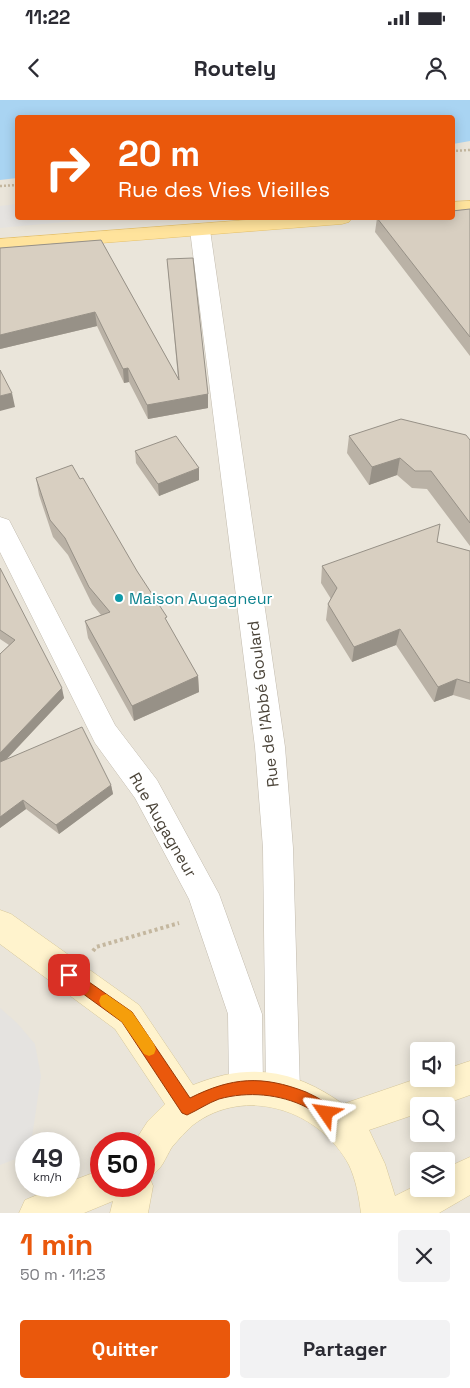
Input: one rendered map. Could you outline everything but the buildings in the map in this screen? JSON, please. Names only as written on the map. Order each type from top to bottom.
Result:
[{"type":"main road","points":[[455,208],[470,207]]},
{"type":"main road","points":[[0,245],[318,220]]},
{"type":"main road","points":[[0,925],[127,1017],[187,1107]]},
{"type":"main road","points":[[339,1123],[470,1078]]},
{"type":"main road","points":[[155,1141],[166,1125],[187,1107],[216,1093],[246,1087],[283,1091],[313,1103],[339,1123],[361,1151],[376,1186],[380,1213]]},
{"type":"main road","points":[[455,1184],[470,1175]]},
{"type":"main road","points":[[38,1213],[90,1192]]},
{"type":"main road","points":[[129,1213],[133,1197]]},
{"type":"main road","points":[[402,1213],[431,1197]]},
{"type":"street","name":"Rue de l'Abbé Goulard","points":[[200,230],[270,747],[278,848],[283,1091]]},
{"type":"street","name":"Rue Augagneur","points":[[0,527],[106,734],[146,789],[203,894],[245,1014],[246,1087]]},
{"type":"path","points":[[455,151],[470,150]]},
{"type":"path","points":[[0,186],[15,185]]},
{"type":"shaded area","points":[[0,100],[470,100],[470,1213],[0,1213]]},
{"type":"shaded area","points":[[15,204],[15,220],[85,220],[0,228],[0,206]]},
{"type":"shaded area","points":[[0,1008],[17,1023],[35,1044],[41,1076],[33,1132],[15,1132],[15,1159],[0,1165]]},
{"type":"water","points":[[0,100],[470,100],[470,141],[455,144],[455,115],[15,115],[15,178],[0,180]]},
{"type":"slow traffic","points":[[106,1001],[127,1017],[149,1049]]},
{"type":"place","name":"Maison Augagneur","points":[[119,598]]},
{"type":"route","points":[[69,975],[127,1017],[187,1107],[216,1093],[246,1087],[283,1091],[313,1103],[326,1113]]}]
